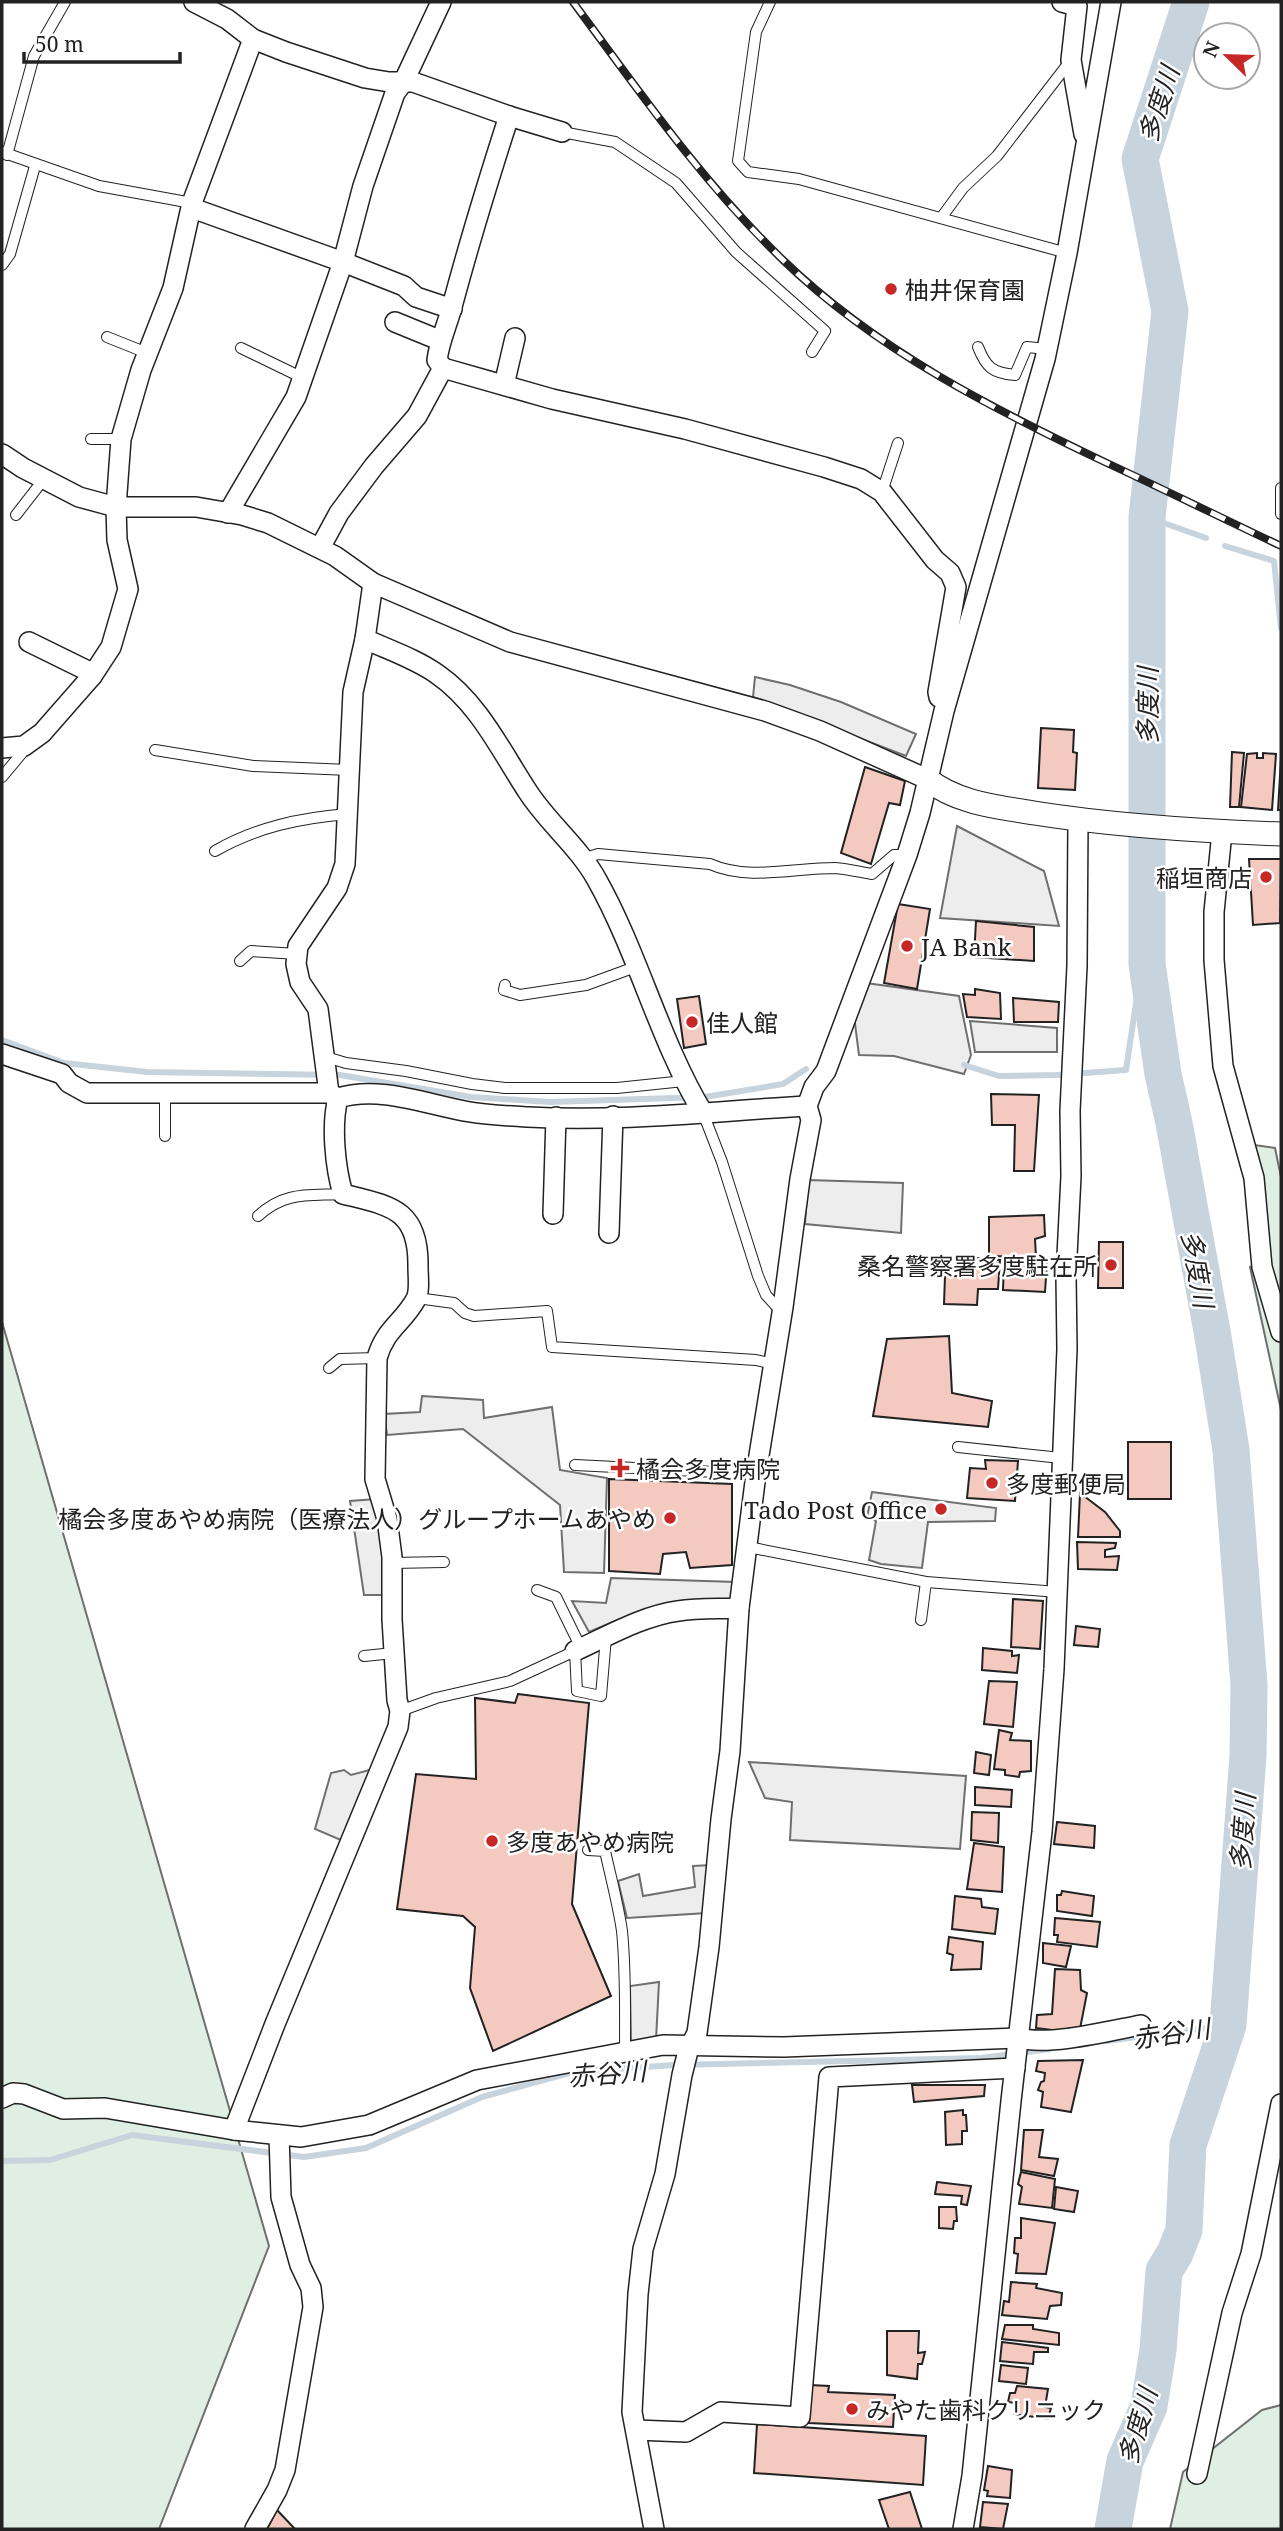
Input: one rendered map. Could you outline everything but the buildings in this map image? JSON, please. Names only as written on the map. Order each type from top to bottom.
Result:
[{"type":"street","points":[[228,513],[296,397],[343,262],[363,186],[395,93],[404,81],[441,2]]},
{"type":"street","points":[[1077,3],[1072,60],[1077,108],[1085,142]]},
{"type":"street","points":[[206,4],[253,39],[286,52],[365,78],[389,82],[404,81],[438,90],[509,117],[562,132]]},
{"type":"street","points":[[654,2529],[632,2412],[640,2272],[643,2249],[665,2174],[681,2076],[697,2033],[730,1751],[739,1608],[756,1474],[811,1120],[807,1106],[814,1087],[826,1070],[907,855],[944,711],[1047,349],[1110,11]]},
{"type":"street","points":[[2,748],[24,746],[42,733],[92,676],[111,647],[128,589],[117,540],[116,506],[121,439],[147,353],[173,288],[192,206],[253,39]]},
{"type":"street","points":[[509,117],[472,233],[452,309],[439,340],[437,360],[443,368],[552,399],[685,429],[824,467],[861,480],[883,492],[936,560],[950,573],[956,587],[938,692],[944,711]]},
{"type":"street","points":[[192,206],[404,286],[416,297],[452,309]]},
{"type":"street","points":[[395,322],[439,340]]},
{"type":"street","points":[[504,385],[515,338]]},
{"type":"street","points":[[320,548],[339,513],[374,466],[417,416],[443,368]]},
{"type":"street","points":[[2,454],[79,497],[116,506],[196,507],[268,523],[320,548],[373,583],[509,642],[776,715],[820,731],[927,779],[941,790],[993,806],[1086,822],[1281,834]]},
{"type":"street","points":[[234,2130],[398,1727],[400,1711],[394,1653],[392,1563],[387,1519],[375,1479],[377,1357],[382,1340],[417,1297],[418,1255],[415,1233],[404,1216],[382,1204],[342,1194],[338,1177],[333,1095],[318,1009],[300,982],[296,964],[298,946],[337,888],[345,864],[353,692],[365,639],[373,583]]},
{"type":"street","points":[[365,639],[401,654],[437,674],[464,697],[493,734],[529,795],[596,877],[638,966],[684,1081],[703,1113]]},
{"type":"street","points":[[29,642],[86,670],[92,676]]},
{"type":"street","points":[[962,2529],[972,2476],[1042,1832],[1058,1592],[1071,1175],[1070,1111],[1086,822]]},
{"type":"street","points":[[1217,832],[1214,960],[1223,1066],[1254,1178],[1262,1267],[1281,1332]]},
{"type":"street","points":[[2,1054],[62,1074],[69,1083],[87,1093],[353,1093],[403,1097],[471,1112],[556,1117],[703,1113],[807,1106]]},
{"type":"street","points":[[609,1233],[613,1116]]},
{"type":"street","points":[[553,1214],[556,1117]]},
{"type":"street","points":[[578,1650],[663,1614],[679,1610],[739,1608]]},
{"type":"street","points":[[2,2098],[13,2093],[24,2094],[63,2109],[105,2108],[234,2130],[301,2137],[369,2125],[477,2080],[663,2045],[689,2049],[1018,2038],[1025,2040],[1066,2038],[1141,2025]]},
{"type":"street","points":[[636,2430],[686,2432],[721,2412],[800,2417],[830,2077],[1015,2068]]},
{"type":"street","points":[[1197,2474],[1231,2313],[1251,2254],[1281,2104]]},
{"type":"street","points":[[255,2529],[285,2470],[313,2307],[311,2288],[300,2265],[281,2197],[279,2135]]},
{"type":"lane","points":[[65,2],[34,56],[4,153],[35,166],[99,186],[192,206]]},
{"type":"lane","points":[[770,2],[756,32],[738,162],[743,169],[799,179],[1067,253]]},
{"type":"lane","points":[[1110,11],[1119,2]]},
{"type":"lane","points":[[941,218],[963,188],[997,156],[1072,60]]},
{"type":"lane","points":[[562,132],[615,142],[676,183],[736,252],[825,331],[813,352]]},
{"type":"lane","points":[[2,265],[10,254],[35,166]]},
{"type":"lane","points":[[107,337],[147,353]]},
{"type":"lane","points":[[978,347],[985,364],[1000,374],[1015,376],[1027,348],[1047,349]]},
{"type":"lane","points":[[241,348],[303,378]]},
{"type":"lane","points":[[91,439],[121,439]]},
{"type":"lane","points":[[883,492],[898,443]]},
{"type":"lane","points":[[16,516],[44,479]]},
{"type":"lane","points":[[1281,488],[1281,514]]},
{"type":"lane","points":[[2,777],[22,753],[24,746]]},
{"type":"lane","points":[[155,750],[254,766],[349,770]]},
{"type":"lane","points":[[215,851],[241,836],[300,818],[347,814]]},
{"type":"lane","points":[[582,859],[598,854],[710,864],[723,870],[744,872],[837,868],[872,874],[894,855],[907,855]]},
{"type":"lane","points":[[240,961],[251,951],[297,954]]},
{"type":"lane","points":[[505,985],[504,990],[520,995],[586,985],[638,966]]},
{"type":"lane","points":[[326,1058],[505,1088],[617,1088],[684,1081]]},
{"type":"lane","points":[[165,1092],[165,1136]]},
{"type":"lane","points":[[703,1113],[722,1162],[758,1276],[766,1295],[776,1306],[783,1307]]},
{"type":"lane","points":[[258,1216],[272,1203],[289,1197],[342,1194]]},
{"type":"lane","points":[[417,1297],[454,1303],[474,1315],[547,1311],[552,1348],[756,1360],[773,1364]]},
{"type":"lane","points":[[329,1368],[340,1359],[377,1357]]},
{"type":"lane","points":[[958,1447],[1061,1458]]},
{"type":"lane","points":[[575,1465],[756,1474]]},
{"type":"lane","points":[[748,1547],[926,1582],[1058,1592]]},
{"type":"lane","points":[[392,1563],[444,1562]]},
{"type":"lane","points":[[921,1620],[926,1582]]},
{"type":"lane","points":[[537,1590],[556,1597],[578,1650],[577,1691],[601,1696],[606,1636]]},
{"type":"lane","points":[[400,1711],[436,1698],[510,1681],[578,1650]]},
{"type":"lane","points":[[364,1656],[394,1653]]},
{"type":"lane","points":[[588,1850],[605,1851],[616,1899],[622,1932],[625,2052]]},
{"type":"green space","points":[[1254,1145],[1275,1148],[1281,1177],[1281,1410],[1250,1267],[1267,1261]]},
{"type":"green space","points":[[2,1322],[269,2246],[159,2529],[2,2529]]},
{"type":"green space","points":[[1281,2405],[1281,2529],[1170,2529],[1183,2472],[1262,2410]]},
{"type":"shaded area","points":[[755,677],[841,702],[916,734],[906,756],[753,697]]},
{"type":"shaded area","points":[[957,826],[1044,871],[1059,926],[940,918]]},
{"type":"shaded area","points":[[866,983],[959,996],[971,1055],[964,1074],[894,1056],[859,1055],[854,1016]]},
{"type":"shaded area","points":[[970,1021],[1057,1028],[1057,1052],[975,1052]]},
{"type":"shaded area","points":[[808,1180],[903,1183],[901,1233],[805,1224]]},
{"type":"shaded area","points":[[422,1396],[483,1400],[484,1418],[552,1407],[560,1470],[607,1478],[604,1573],[564,1572],[560,1505],[463,1429],[387,1435],[384,1414],[420,1412]]},
{"type":"shaded area","points":[[872,1492],[996,1508],[995,1521],[928,1522],[922,1568],[881,1564],[869,1560],[876,1521],[867,1517]]},
{"type":"shaded area","points":[[376,1499],[388,1595],[364,1595],[350,1501]]},
{"type":"shaded area","points":[[611,1578],[736,1582],[733,1604],[678,1606],[620,1619],[589,1632],[572,1601],[606,1603]]},
{"type":"shaded area","points":[[749,1762],[966,1776],[960,1849],[790,1840],[792,1802],[765,1798]]},
{"type":"shaded area","points":[[377,1768],[343,1841],[315,1829],[331,1773],[344,1770],[351,1775]]},
{"type":"shaded area","points":[[711,1865],[707,1913],[627,1918],[618,1881],[639,1874],[643,1896],[695,1887],[693,1866]]},
{"type":"shaded area","points":[[659,1982],[656,2040],[631,2043],[630,1986]]},
{"type":"waterway","name":"多度川","points":[[1113,2529],[1125,2461],[1149,2406],[1158,2350],[1164,2271],[1184,2230],[1188,2145],[1228,2025],[1248,1756],[1249,1685],[1231,1450],[1213,1337],[1163,1074],[1147,964],[1147,517],[1170,311],[1140,159],[1191,2]]},
{"type":"waterway","points":[[1147,517],[1206,538]]},
{"type":"waterway","points":[[1225,546],[1274,561],[1281,628]]},
{"type":"waterway","points":[[964,1065],[999,1076],[1126,1070],[1138,990],[1148,972]]},
{"type":"waterway","points":[[2,1040],[64,1063],[147,1072],[340,1075],[471,1097],[550,1102],[705,1097],[783,1084],[806,1069]]},
{"type":"waterway","name":"赤谷川","points":[[1106,2041],[1228,2025]]},
{"type":"waterway","name":"赤谷川","points":[[2,2161],[50,2160],[132,2135],[304,2157],[366,2148],[482,2097],[573,2072],[674,2065],[981,2058],[1050,2049]]},
{"type":"railway","points":[[573,2],[672,135],[725,199],[783,260],[857,322],[937,375],[1022,422],[1281,546]]},
{"type":"place","name":"柚井保育園","points":[[891,289]]},
{"type":"place","name":"稲垣商店","points":[[1266,877]]},
{"type":"place","name":"JA Bank","points":[[907,946]]},
{"type":"place","name":"佳人館","points":[[692,1022]]},
{"type":"place","name":"桑名警察署多度駐在所","points":[[1111,1265]]},
{"type":"place","name":"橘会多度病院","points":[[620,1468]]},
{"type":"place","name":"多度郵便局","points":[[992,1483]]},
{"type":"place","name":"Tado Post Office","points":[[941,1509]]},
{"type":"place","name":"橘会多度あやめ病院（医療法人）グループホームあやめ","points":[[670,1518]]},
{"type":"place","name":"多度あやめ病院","points":[[492,1841]]},
{"type":"place","name":"みやた歯科クリニック","points":[[852,2409]]}]
